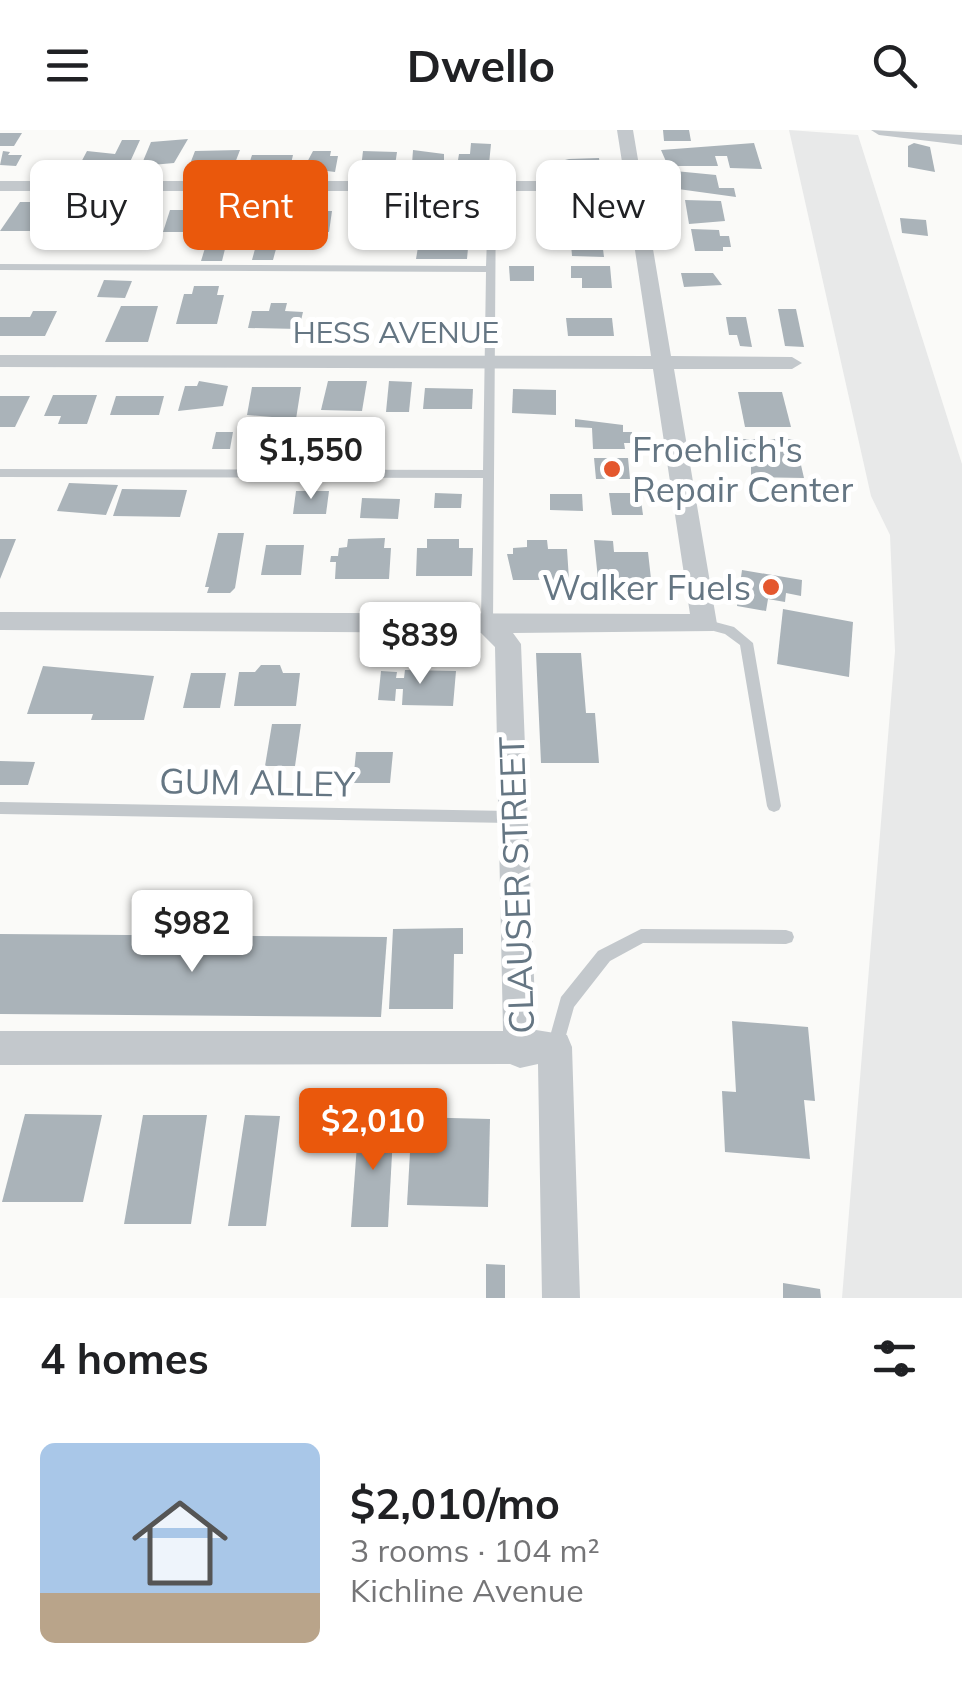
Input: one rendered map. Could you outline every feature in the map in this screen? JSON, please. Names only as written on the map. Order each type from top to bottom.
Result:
[{"type":"street","points":[[624,130],[629,160]]},
{"type":"street","points":[[879,130],[962,140]]},
{"type":"street","points":[[0,186],[348,186]]},
{"type":"street","points":[[0,620],[704,624],[644,250]]},
{"type":"street","name":"HESS AVENUE","points":[[0,361],[792,363]]},
{"type":"street","name":"CLAUSER STREET","points":[[487,623],[508,644],[513,817],[560,1298]]},
{"type":"street","points":[[0,1048],[538,1049]]},
{"type":"lane","points":[[487,623],[491,250]]},
{"type":"lane","points":[[0,267],[491,269]]},
{"type":"lane","points":[[0,473],[488,474]]},
{"type":"lane","points":[[704,624],[729,630],[746,643],[774,806]]},
{"type":"lane","name":"GUM ALLEY","points":[[0,808],[513,817]]},
{"type":"lane","points":[[538,1049],[567,1002],[604,956],[641,936],[786,937]]},
{"type":"shaded area","points":[[789,130],[858,135],[962,464],[962,1298],[842,1298],[895,651],[890,535],[871,496]]},
{"type":"building","points":[[663,130],[689,130],[691,141],[664,141]]},
{"type":"building","points":[[0,133],[22,133],[14,146],[0,146]]},
{"type":"building","points":[[188,139],[174,163],[163,164],[163,160],[144,160],[151,142]]},
{"type":"building","points":[[122,140],[140,140],[131,160],[82,160],[87,151],[115,154]]},
{"type":"building","points":[[471,143],[491,144],[489,160],[458,160],[459,154],[470,154]]},
{"type":"building","points":[[754,143],[762,169],[730,168],[727,156],[715,156],[718,166],[681,166],[681,160],[665,160],[661,150]]},
{"type":"building","points":[[914,143],[930,147],[935,172],[908,167],[908,146]]},
{"type":"building","points":[[240,150],[236,160],[192,160],[195,151]]},
{"type":"building","points":[[413,150],[444,154],[444,160],[412,160]]},
{"type":"building","points":[[3,151],[22,155],[16,166],[0,165]]},
{"type":"building","points":[[313,151],[331,151],[330,156],[338,156],[335,172],[328,171],[328,160],[308,160]]},
{"type":"building","points":[[363,151],[397,152],[396,160],[362,160]]},
{"type":"building","points":[[252,155],[293,155],[292,160],[250,160]]},
{"type":"building","points":[[681,172],[716,175],[719,188],[734,188],[736,197],[681,189]]},
{"type":"building","points":[[685,200],[721,201],[725,221],[689,224]]},
{"type":"building","points":[[20,202],[30,202],[30,231],[0,231]]},
{"type":"building","points":[[170,210],[183,210],[183,232],[163,232]]},
{"type":"building","points":[[900,218],[926,220],[928,236],[902,233]]},
{"type":"building","points":[[691,229],[719,230],[720,236],[729,236],[731,247],[723,247],[723,251],[695,251]]},
{"type":"building","points":[[204,250],[225,250],[222,261],[201,261]]},
{"type":"building","points":[[255,250],[276,250],[273,260],[252,260]]},
{"type":"building","points":[[418,250],[468,250],[467,259],[416,259]]},
{"type":"building","points":[[572,250],[603,250],[604,257],[572,256]]},
{"type":"building","points":[[509,266],[534,266],[534,281],[510,281]]},
{"type":"building","points":[[571,266],[610,266],[612,288],[582,288],[582,278],[571,278]]},
{"type":"building","points":[[681,273],[713,273],[722,285],[684,287]]},
{"type":"building","points":[[104,280],[132,281],[125,298],[97,297]]},
{"type":"building","points":[[194,286],[219,286],[217,295],[224,295],[217,324],[176,324],[184,294],[192,294]]},
{"type":"building","points":[[271,303],[287,303],[285,311],[303,312],[299,329],[248,328],[252,311],[269,311]]},
{"type":"building","points":[[121,306],[158,306],[148,342],[105,342]]},
{"type":"building","points":[[778,309],[796,309],[804,347],[785,346]]},
{"type":"building","points":[[33,311],[57,311],[45,336],[0,336],[0,317],[30,317]]},
{"type":"building","points":[[726,317],[746,317],[752,347],[740,346],[737,335],[729,335]]},
{"type":"building","points":[[566,318],[612,318],[614,336],[568,336]]},
{"type":"building","points":[[199,381],[228,386],[223,406],[178,411],[185,386],[197,386]]},
{"type":"building","points":[[328,381],[367,381],[362,411],[321,410]]},
{"type":"building","points":[[389,381],[412,382],[409,412],[386,412]]},
{"type":"building","points":[[252,387],[301,387],[296,419],[247,415]]},
{"type":"building","points":[[425,388],[473,389],[472,409],[423,409]]},
{"type":"building","points":[[513,389],[556,390],[556,415],[512,413]]},
{"type":"building","points":[[738,392],[782,392],[791,427],[745,427]]},
{"type":"building","points":[[53,395],[97,395],[87,424],[58,424],[61,416],[44,416]]},
{"type":"building","points":[[0,396],[30,396],[15,427],[0,427]]},
{"type":"building","points":[[116,396],[164,396],[159,415],[110,415]]},
{"type":"building","points":[[575,419],[623,425],[623,432],[632,432],[633,443],[624,443],[625,449],[593,449],[592,428],[575,427]]},
{"type":"building","points":[[216,432],[233,432],[230,449],[212,449]]},
{"type":"building","points":[[743,439],[795,439],[804,478],[751,477],[751,458]]},
{"type":"building","name":"Froehlich's Repair Center","points":[[594,458],[628,458],[630,479],[596,479]]},
{"type":"building","points":[[69,483],[118,485],[106,515],[57,511]]},
{"type":"building","points":[[122,489],[187,490],[180,517],[113,516]]},
{"type":"building","points":[[296,491],[329,491],[326,514],[293,514]]},
{"type":"building","points":[[435,493],[462,494],[461,508],[434,508]]},
{"type":"building","points":[[609,493],[640,493],[643,515],[612,515]]},
{"type":"building","points":[[550,494],[582,494],[583,511],[550,510]]},
{"type":"building","points":[[362,498],[400,499],[398,519],[360,518]]},
{"type":"building","points":[[218,533],[244,533],[235,588],[230,593],[207,593],[209,587],[205,587]]},
{"type":"building","points":[[385,538],[384,548],[391,548],[389,579],[335,579],[336,562],[330,562],[331,556],[338,556],[339,548],[347,547],[348,539]]},
{"type":"building","points":[[0,539],[16,539],[0,579]]},
{"type":"building","points":[[427,539],[459,539],[459,548],[473,548],[472,576],[416,576],[417,548],[427,548]]},
{"type":"building","points":[[527,540],[547,540],[548,549],[567,549],[569,580],[513,580],[507,554],[513,554],[513,548],[527,547]]},
{"type":"building","points":[[594,540],[613,541],[614,552],[648,552],[651,579],[598,579]]},
{"type":"building","points":[[266,545],[304,545],[301,575],[261,575]]},
{"type":"building","name":"Walker Fuels","points":[[742,570],[802,580],[801,596],[786,593],[785,602],[768,599],[766,611],[737,606]]},
{"type":"building","points":[[783,609],[853,622],[849,677],[777,664]]},
{"type":"building","points":[[536,653],[581,653],[586,713],[595,713],[599,763],[541,763]]},
{"type":"building","points":[[261,665],[280,665],[283,673],[300,673],[296,706],[234,706],[239,672],[255,672]]},
{"type":"building","points":[[43,666],[154,676],[144,720],[91,720],[93,714],[27,714]]},
{"type":"building","points":[[405,670],[456,671],[453,706],[402,705],[403,689],[396,689],[395,701],[378,700],[381,671],[397,672],[396,678],[404,678]]},
{"type":"building","points":[[191,673],[226,673],[220,708],[183,708]]},
{"type":"building","points":[[272,724],[301,724],[295,766],[265,766]]},
{"type":"building","points":[[356,752],[393,752],[390,783],[353,783]]},
{"type":"building","points":[[0,761],[35,762],[28,785],[0,785]]},
{"type":"building","points":[[463,928],[463,954],[454,954],[453,1009],[389,1009],[393,929]]},
{"type":"building","points":[[0,934],[387,937],[381,1017],[0,1014]]},
{"type":"building","points":[[732,1021],[808,1027],[815,1101],[804,1100],[810,1159],[725,1152],[722,1091],[736,1092]]},
{"type":"building","points":[[25,1114],[102,1115],[83,1202],[2,1202]]},
{"type":"building","points":[[143,1115],[207,1115],[191,1224],[124,1224]]},
{"type":"building","points":[[245,1115],[280,1116],[266,1226],[228,1226]]},
{"type":"building","points":[[359,1117],[394,1118],[388,1227],[351,1227]]},
{"type":"building","points":[[412,1117],[490,1119],[488,1207],[407,1205]]},
{"type":"building","points":[[486,1264],[505,1265],[505,1298],[486,1298]]},
{"type":"building","points":[[783,1283],[820,1289],[821,1298],[783,1298]]},
{"type":"place","name":"Froehlich's Repair Center","points":[[612,469]]},
{"type":"place","name":"Walker Fuels","points":[[771,587]]}]
